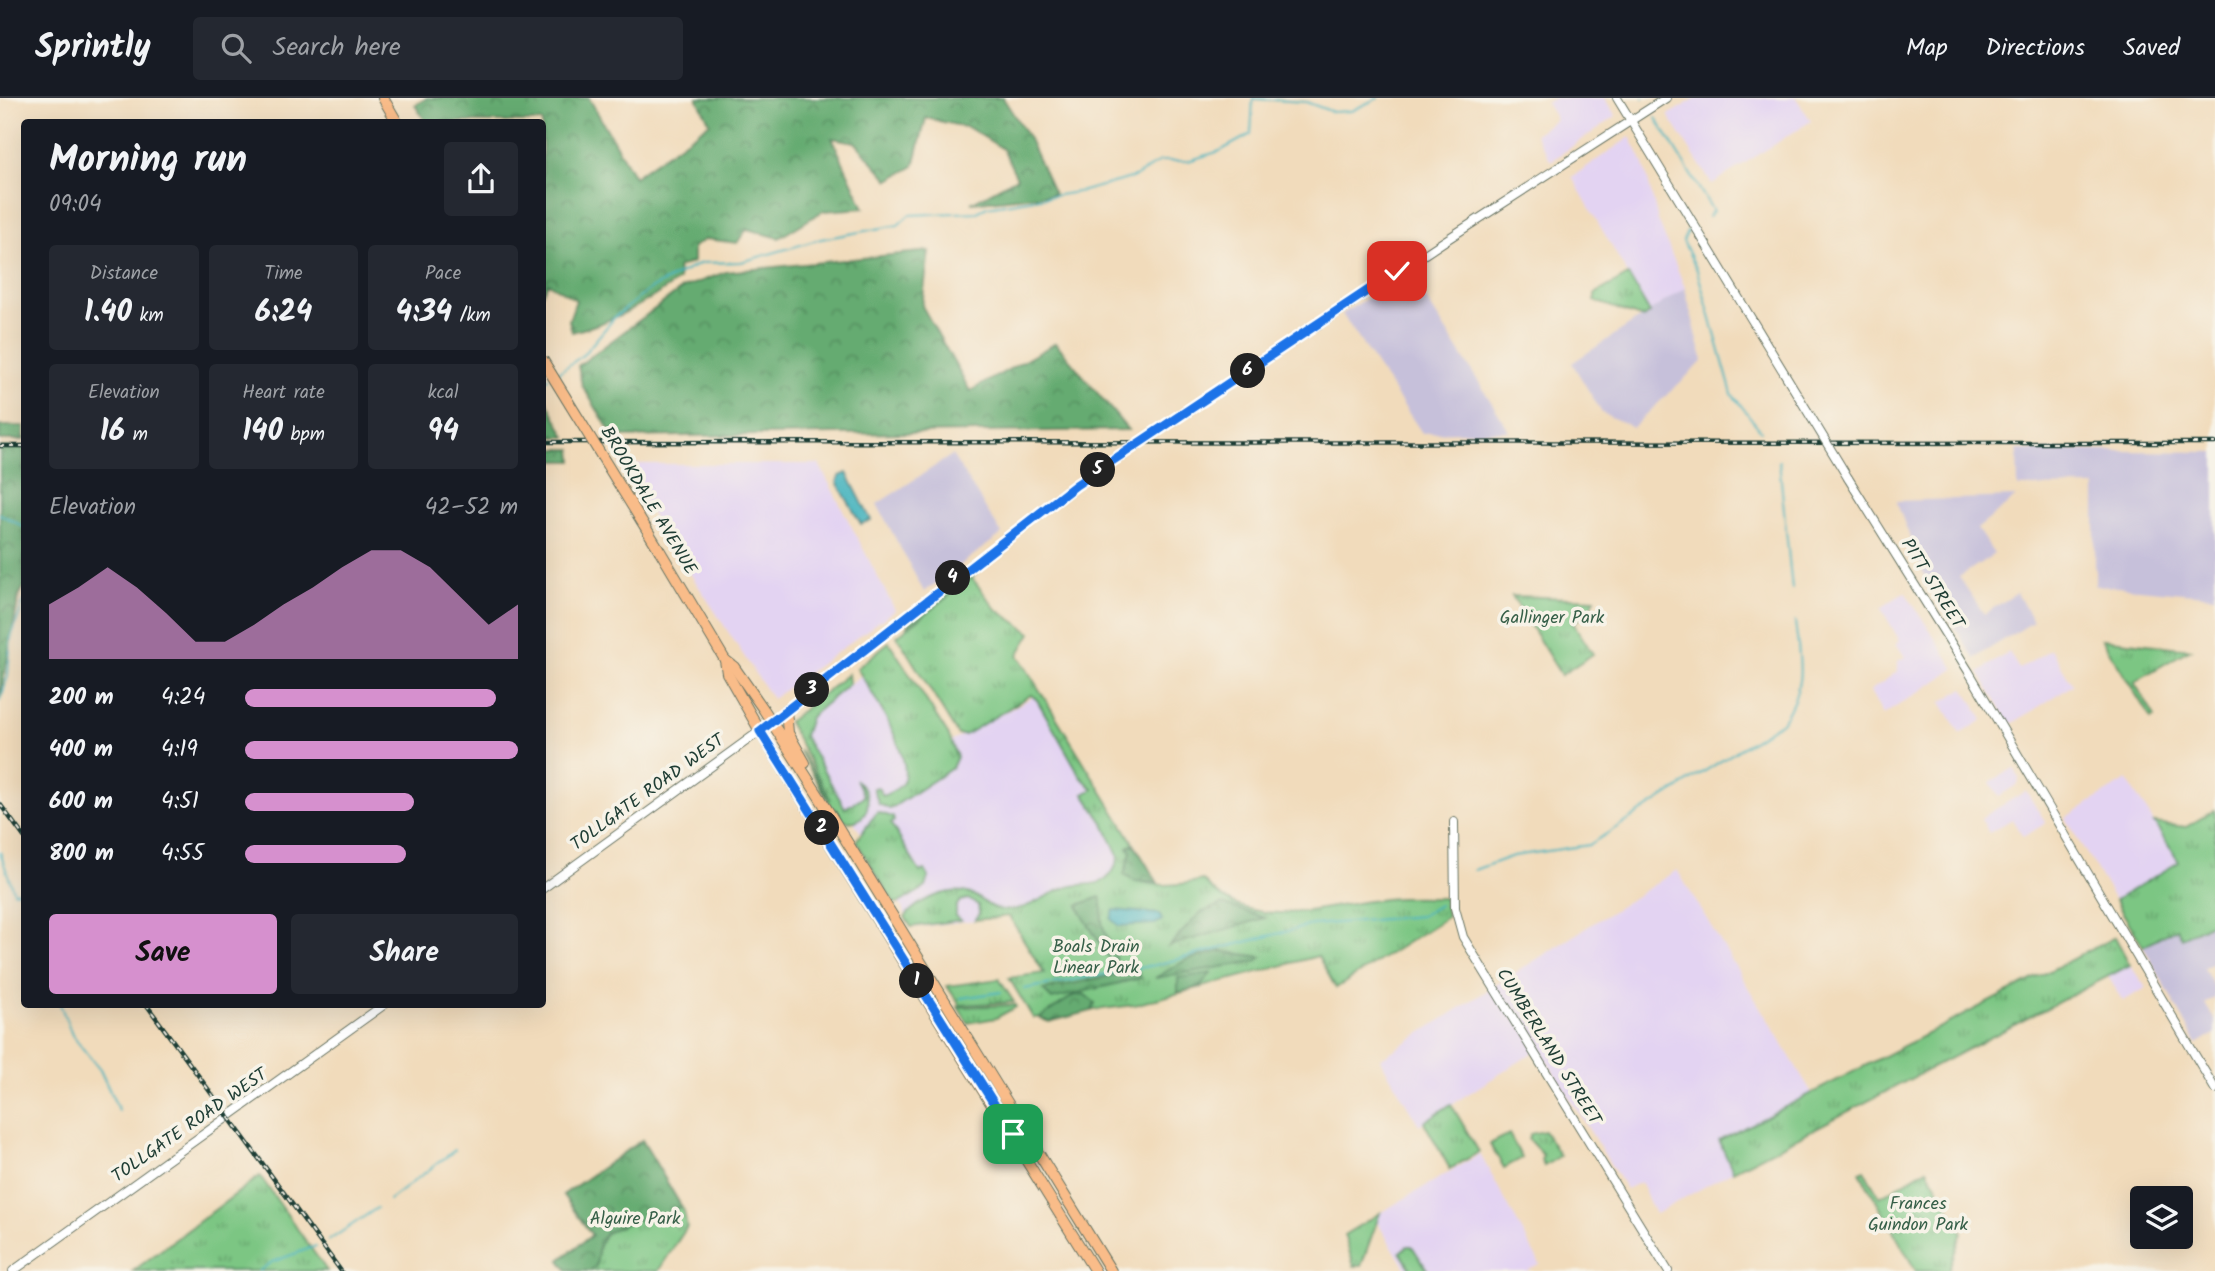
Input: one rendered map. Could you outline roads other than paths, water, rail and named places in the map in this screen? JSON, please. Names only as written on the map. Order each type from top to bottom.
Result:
[{"type":"main road","points":[[383,98],[395,119]]},
{"type":"main road","name":"BROOKDALE AVENUE","points":[[546,366],[725,660],[734,667],[820,798],[1111,1271]]},
{"type":"main road","name":"BROOKDALE AVENUE","points":[[725,660],[727,673],[760,731],[1095,1271]]},
{"type":"main road","points":[[786,710],[788,733],[817,783],[820,798]]},
{"type":"street","name":"PITT STREET","points":[[1617,98],[1978,687],[2215,1088]]},
{"type":"street","name":"TOLLGATE ROAD WEST","points":[[546,887],[771,723],[974,562],[1137,442],[1666,98]]},
{"type":"street","name":"CUMBERLAND STREET","points":[[1454,822],[1455,908],[1463,937],[1668,1271]]},
{"type":"street","name":"TOLLGATE ROAD WEST","points":[[13,1271],[379,1008]]},
{"type":"water","points":[[847,473],[871,520],[861,524],[837,482],[840,476]]},
{"type":"water","points":[[1114,910],[1159,914],[1162,920],[1155,924],[1119,926],[1111,919]]},
{"type":"waterway","points":[[556,374],[582,356],[616,316],[650,289],[701,263],[741,262],[821,239],[898,225],[909,215],[977,212],[987,207],[1083,191],[1135,177],[1160,161],[1188,161],[1220,151],[1251,134],[1253,98]]},
{"type":"waterway","points":[[1255,99],[1306,102],[1333,112],[1351,111],[1378,98]]},
{"type":"waterway","points":[[1656,118],[1713,211],[1708,217]]},
{"type":"waterway","points":[[1688,230],[1683,241],[1697,270],[1732,394],[1761,431]]},
{"type":"waterway","points":[[1779,461],[1792,589]]},
{"type":"waterway","points":[[0,514],[21,525]]},
{"type":"waterway","points":[[0,702],[8,676],[11,638],[21,610]]},
{"type":"waterway","points":[[1474,870],[1513,856],[1589,845],[1782,722],[1795,697],[1800,674],[1795,622]]},
{"type":"waterway","points":[[0,852],[14,892],[18,891],[21,896]]},
{"type":"waterway","points":[[1024,989],[1155,965],[1312,925],[1421,916],[1439,905]]},
{"type":"waterway","points":[[961,998],[1001,992]]},
{"type":"waterway","points":[[62,1008],[72,1035],[100,1070],[119,1111]]},
{"type":"waterway","points":[[389,1200],[455,1150]]},
{"type":"waterway","points":[[328,1241],[377,1208]]},
{"type":"waterway","points":[[259,1271],[272,1262],[316,1246]]},
{"type":"railway","points":[[546,442],[2215,443]]},
{"type":"railway","points":[[0,446],[21,446]]},
{"type":"railway","points":[[0,804],[21,833]]},
{"type":"railway","points":[[149,1008],[341,1271]]},
{"type":"park label","name":"Gallinger Park","points":[[1552,618]]},
{"type":"park label","name":"Boals Drain Linear Park","points":[[1096,957]]},
{"type":"park label","name":"Frances Guindon Park","points":[[1918,1214]]},
{"type":"park label","name":"Alguire Park","points":[[635,1219]]}]
